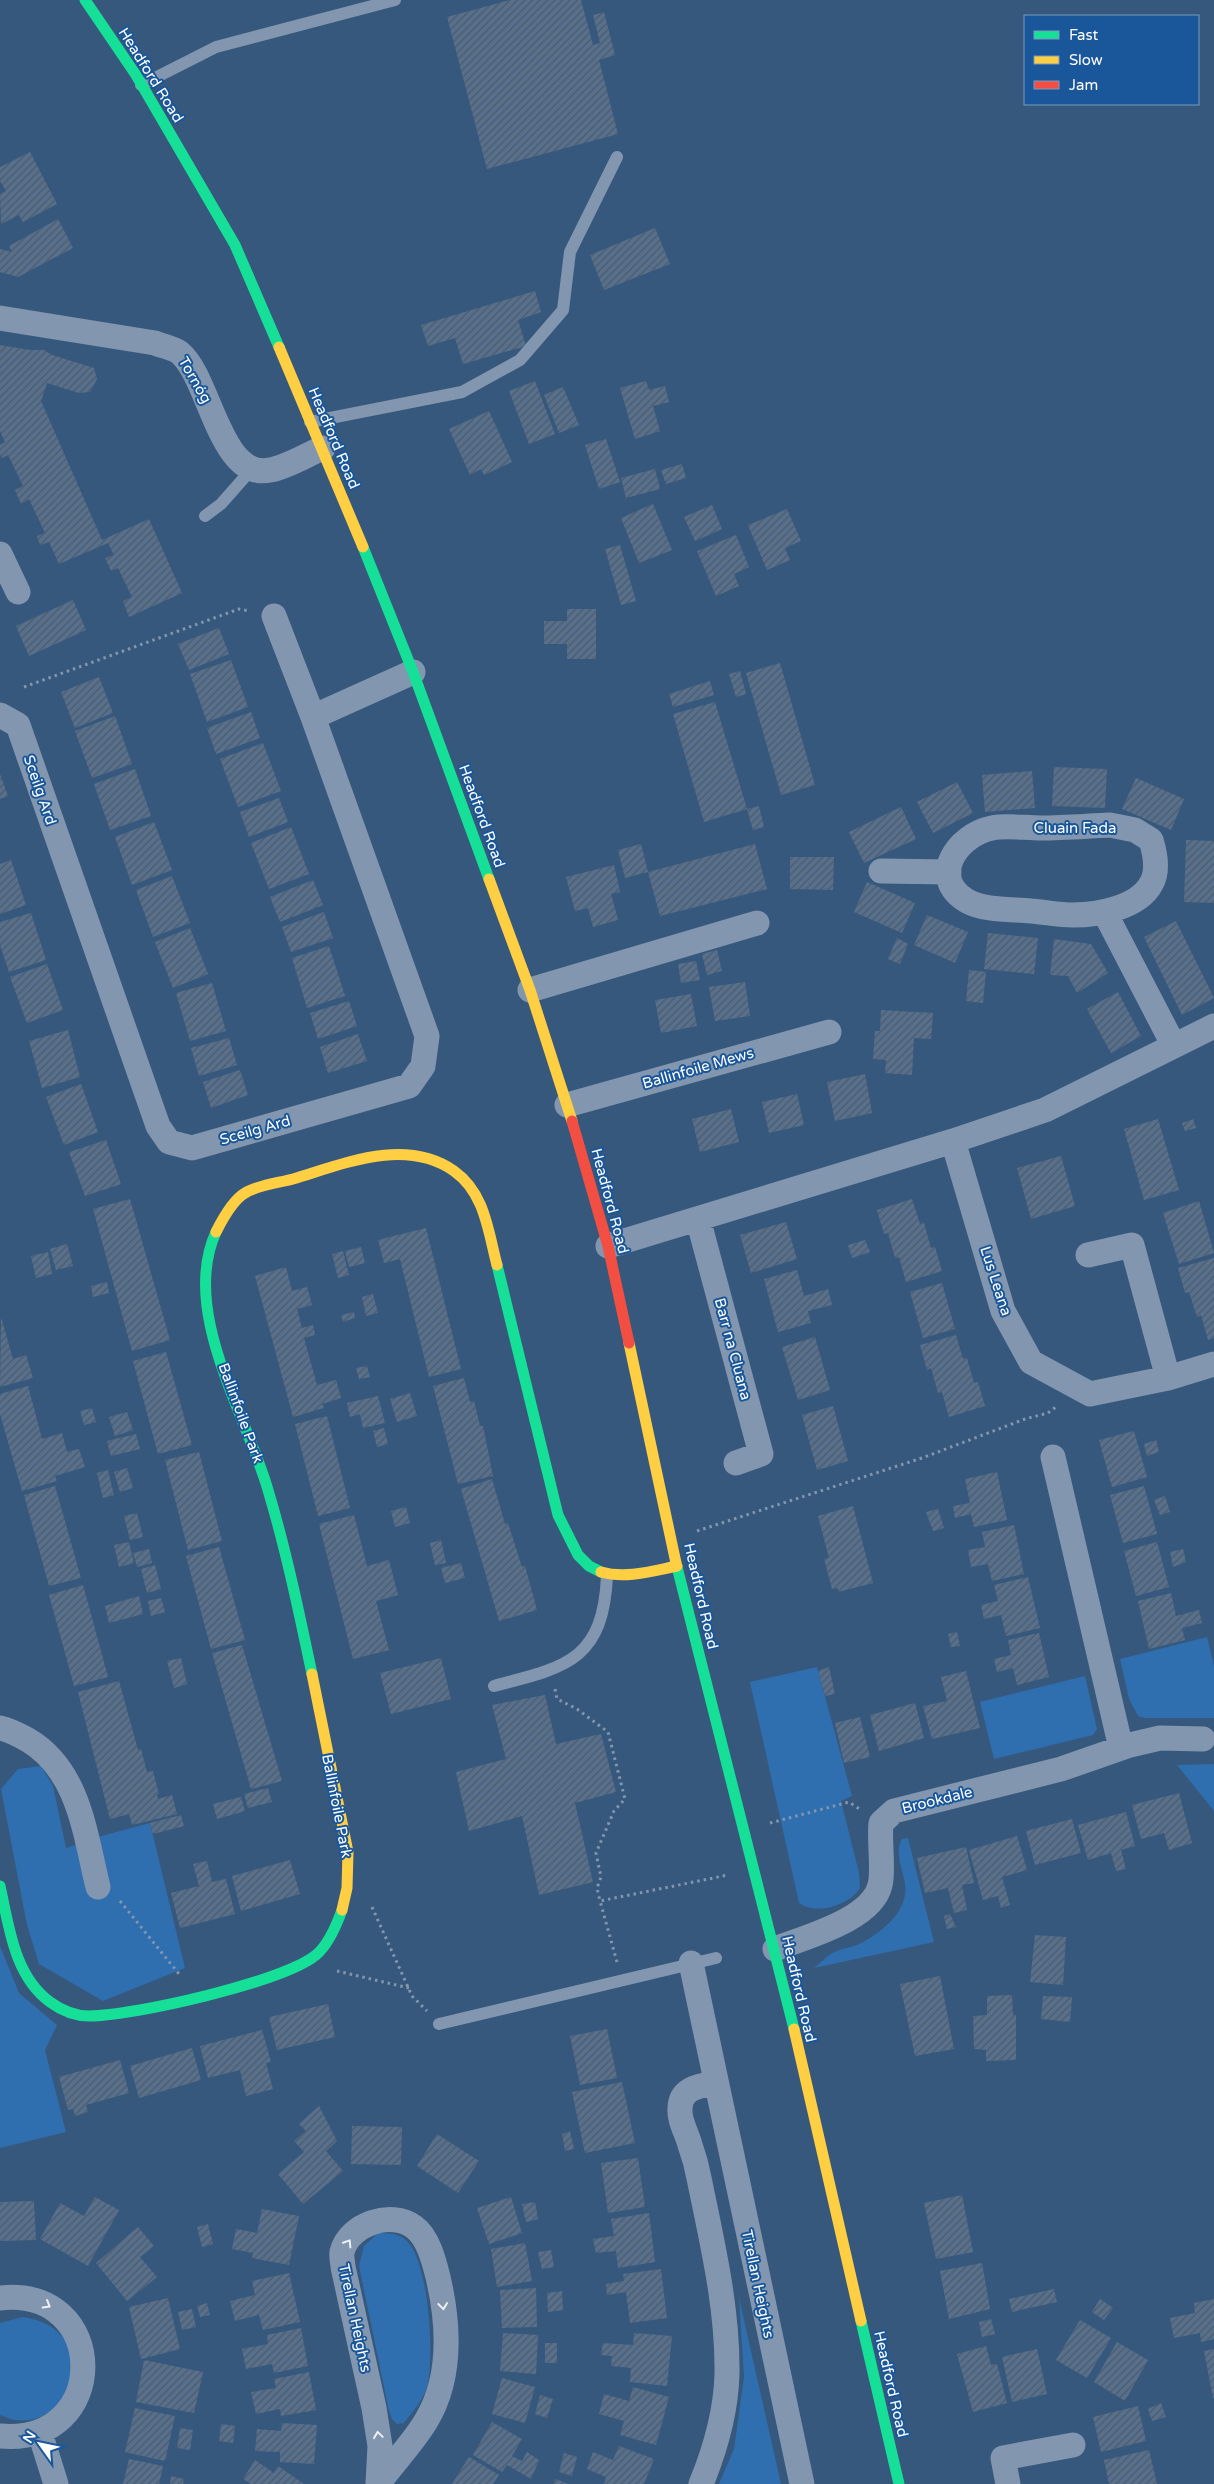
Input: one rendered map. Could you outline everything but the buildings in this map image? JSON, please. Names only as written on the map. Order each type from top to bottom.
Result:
[{"type":"main road","name":"Headford Road","points":[[85,0],[141,85],[235,245],[310,422],[323,448],[413,672],[530,990],[568,1105],[608,1246],[677,1566],[775,1949],[899,2484]]},
{"type":"main road","name":"Ballinfoile Park","points":[[0,1886],[16,1954],[27,1977],[42,1995],[67,2012],[88,2016],[108,2015],[196,1996],[284,1972],[315,1956],[337,1926],[347,1896],[348,1852],[284,1547],[268,1487],[213,1332],[206,1296],[204,1274],[208,1254],[218,1225],[229,1208],[245,1193],[370,1156],[387,1154],[406,1154],[428,1158],[466,1180],[480,1200],[558,1515],[573,1550],[593,1570],[607,1576]]},
{"type":"main road","points":[[607,1576],[642,1574],[677,1566]]},
{"type":"street","name":"Tornóg","points":[[0,318],[155,343],[179,352],[198,380],[224,439],[237,459],[251,470]]},
{"type":"street","points":[[251,470],[269,471],[323,448]]},
{"type":"street","points":[[0,554],[18,592]]},
{"type":"street","name":"Sceilg Ard","points":[[0,715],[18,725],[158,1126],[169,1142],[192,1148],[409,1086],[423,1066],[427,1036],[313,717],[274,616]]},
{"type":"street","points":[[313,717],[413,672]]},
{"type":"street","name":"Cluain Fada","points":[[1110,825],[1134,830],[1151,840],[1156,866],[1151,885],[1139,896],[1123,906],[1105,913],[1072,915],[990,907],[968,901],[957,891],[948,878],[948,864],[960,844],[972,835],[992,828],[1052,828],[1110,825]]},
{"type":"street","points":[[881,871],[949,872]]},
{"type":"street","points":[[1105,913],[1174,1046]]},
{"type":"street","points":[[530,990],[757,924]]},
{"type":"street","points":[[608,1246],[953,1141],[1045,1110],[1214,1026]]},
{"type":"street","name":"Ballinfoile Mews","points":[[568,1105],[829,1032]]},
{"type":"street","name":"Lus Leana","points":[[953,1141],[1003,1311],[1031,1362],[1090,1394]]},
{"type":"street","name":"Barr na Cluana","points":[[698,1219],[760,1454],[736,1463]]},
{"type":"street","points":[[1088,1254],[1132,1245],[1168,1378]]},
{"type":"street","points":[[1090,1394],[1168,1378],[1214,1364]]},
{"type":"street","points":[[1053,1457],[1121,1748]]},
{"type":"street","points":[[0,1728],[7,1729],[34,1744],[56,1763],[65,1775],[78,1805],[98,1887]]},
{"type":"street","name":"Brookdale","points":[[881,1823],[894,1811],[909,1806],[1061,1769],[1121,1748],[1160,1738],[1203,1739]]},
{"type":"street","points":[[775,1949],[859,1913],[871,1903],[880,1885],[881,1823]]},
{"type":"street","name":"Tirellan Heights","points":[[691,1963],[715,2083],[802,2484]]},
{"type":"street","points":[[701,2484],[717,2438],[724,2406],[727,2347],[713,2248],[695,2162],[681,2120],[680,2108],[686,2092],[694,2087],[715,2083]]},
{"type":"street","name":"Tirellan Heights","points":[[383,2219],[401,2221],[413,2226],[422,2234],[435,2265],[442,2293],[446,2342],[443,2379],[426,2421],[378,2484],[380,2446],[374,2408],[343,2267],[342,2253],[349,2239],[363,2226],[383,2219]]},
{"type":"street","points":[[0,2298],[18,2296],[42,2302],[61,2314],[76,2333],[84,2356],[84,2379],[75,2402],[61,2420],[40,2433],[18,2437],[0,2436]]},
{"type":"street","points":[[40,2433],[56,2484]]},
{"type":"street","points":[[1008,2484],[1003,2458],[1074,2445]]},
{"type":"lane","points":[[141,85],[216,47],[395,0]]},
{"type":"lane","points":[[310,422],[462,392],[520,360],[564,310],[570,252],[616,157]]},
{"type":"lane","points":[[205,516],[221,504],[251,470]]},
{"type":"lane","points":[[494,1686],[551,1671],[585,1648],[598,1631],[604,1610],[607,1576]]},
{"type":"lane","points":[[439,2024],[716,1958]]},
{"type":"path","points":[[24,687],[239,609],[274,616]]},
{"type":"path","points":[[672,1538],[706,1530],[922,1458],[1025,1419],[1048,1413],[1061,1402],[1090,1394]]},
{"type":"path","points":[[551,1671],[557,1699],[577,1709],[608,1732],[625,1798],[614,1811],[596,1853],[602,1877],[597,1888],[622,1979]]},
{"type":"path","points":[[767,1824],[849,1802],[881,1823]]},
{"type":"path","points":[[600,1901],[728,1875]]},
{"type":"path","points":[[98,1887],[120,1901],[196,1996]]},
{"type":"path","points":[[347,1896],[365,1897],[371,1904],[412,1996],[439,2024]]},
{"type":"path","points":[[315,1956],[328,1967],[338,1972],[410,1988]]},
{"type":"shaded area","points":[[1207,1637],[1214,1666],[1214,1718],[1144,1718],[1138,1716],[1129,1699],[1120,1659]]},
{"type":"shaded area","points":[[817,1667],[852,1796],[841,1801],[859,1873],[860,1888],[841,1904],[815,1909],[799,1903],[750,1682]]},
{"type":"shaded area","points":[[1085,1676],[1097,1729],[1093,1735],[994,1759],[980,1702]]},
{"type":"shaded area","points":[[1214,1764],[1214,1811],[1177,1765]]},
{"type":"shaded area","points":[[41,1766],[53,1786],[66,1848],[94,1838],[150,1823],[185,1968],[103,2001],[39,1964],[27,1925],[1,1789],[18,1769]]},
{"type":"shaded area","points":[[908,1838],[934,1942],[814,1968],[832,1953],[857,1945],[875,1935],[898,1913],[905,1894],[899,1850],[902,1839]]},
{"type":"shaded area","points":[[0,1946],[19,1993],[57,2025],[45,2050],[66,2132],[0,2148]]},
{"type":"shaded area","points":[[378,2233],[400,2236],[407,2241],[415,2252],[421,2269],[428,2311],[430,2355],[427,2387],[420,2402],[404,2423],[397,2424],[392,2419],[389,2411],[359,2266],[364,2246]]},
{"type":"shaded area","points":[[739,2298],[781,2484],[719,2484],[734,2449],[744,2377]]},
{"type":"shaded area","points":[[22,2317],[50,2326],[66,2342],[73,2362],[70,2382],[61,2401],[45,2415],[24,2420],[0,2415],[0,2323]]},
{"type":"traffic: fast","points":[[85,0],[136,75],[235,245],[279,347]]},
{"type":"traffic: fast","points":[[363,547],[413,672],[489,879]]},
{"type":"traffic: fast","points":[[216,1232],[207,1263],[206,1295],[211,1328],[220,1362],[258,1460],[275,1513],[312,1674]]},
{"type":"traffic: fast","points":[[497,1265],[558,1515],[578,1555],[589,1566],[601,1572]]},
{"type":"traffic: fast","points":[[676,1563],[794,2029]]},
{"type":"traffic: fast","points":[[0,1886],[10,1933],[28,1979],[54,2005],[68,2012],[84,2016],[110,2014],[171,2004],[207,1996],[273,1976],[299,1965],[316,1955],[335,1928],[342,1910]]},
{"type":"traffic: fast","points":[[861,2321],[899,2484]]},
{"type":"traffic: slow","points":[[279,347],[363,547]]},
{"type":"traffic: slow","points":[[489,879],[530,990],[572,1121]]},
{"type":"traffic: slow","points":[[216,1232],[236,1200],[256,1188],[353,1161],[395,1155],[415,1156],[435,1161],[454,1171],[473,1190],[488,1226],[497,1265]]},
{"type":"traffic: slow","points":[[629,1343],[676,1563]]},
{"type":"traffic: slow","points":[[601,1572],[620,1575],[649,1572],[677,1566]]},
{"type":"traffic: slow","points":[[312,1674],[348,1852],[347,1888],[342,1910]]},
{"type":"traffic: slow","points":[[794,2029],[861,2321]]},
{"type":"traffic: jam","points":[[572,1121],[608,1246],[629,1343]]}]
